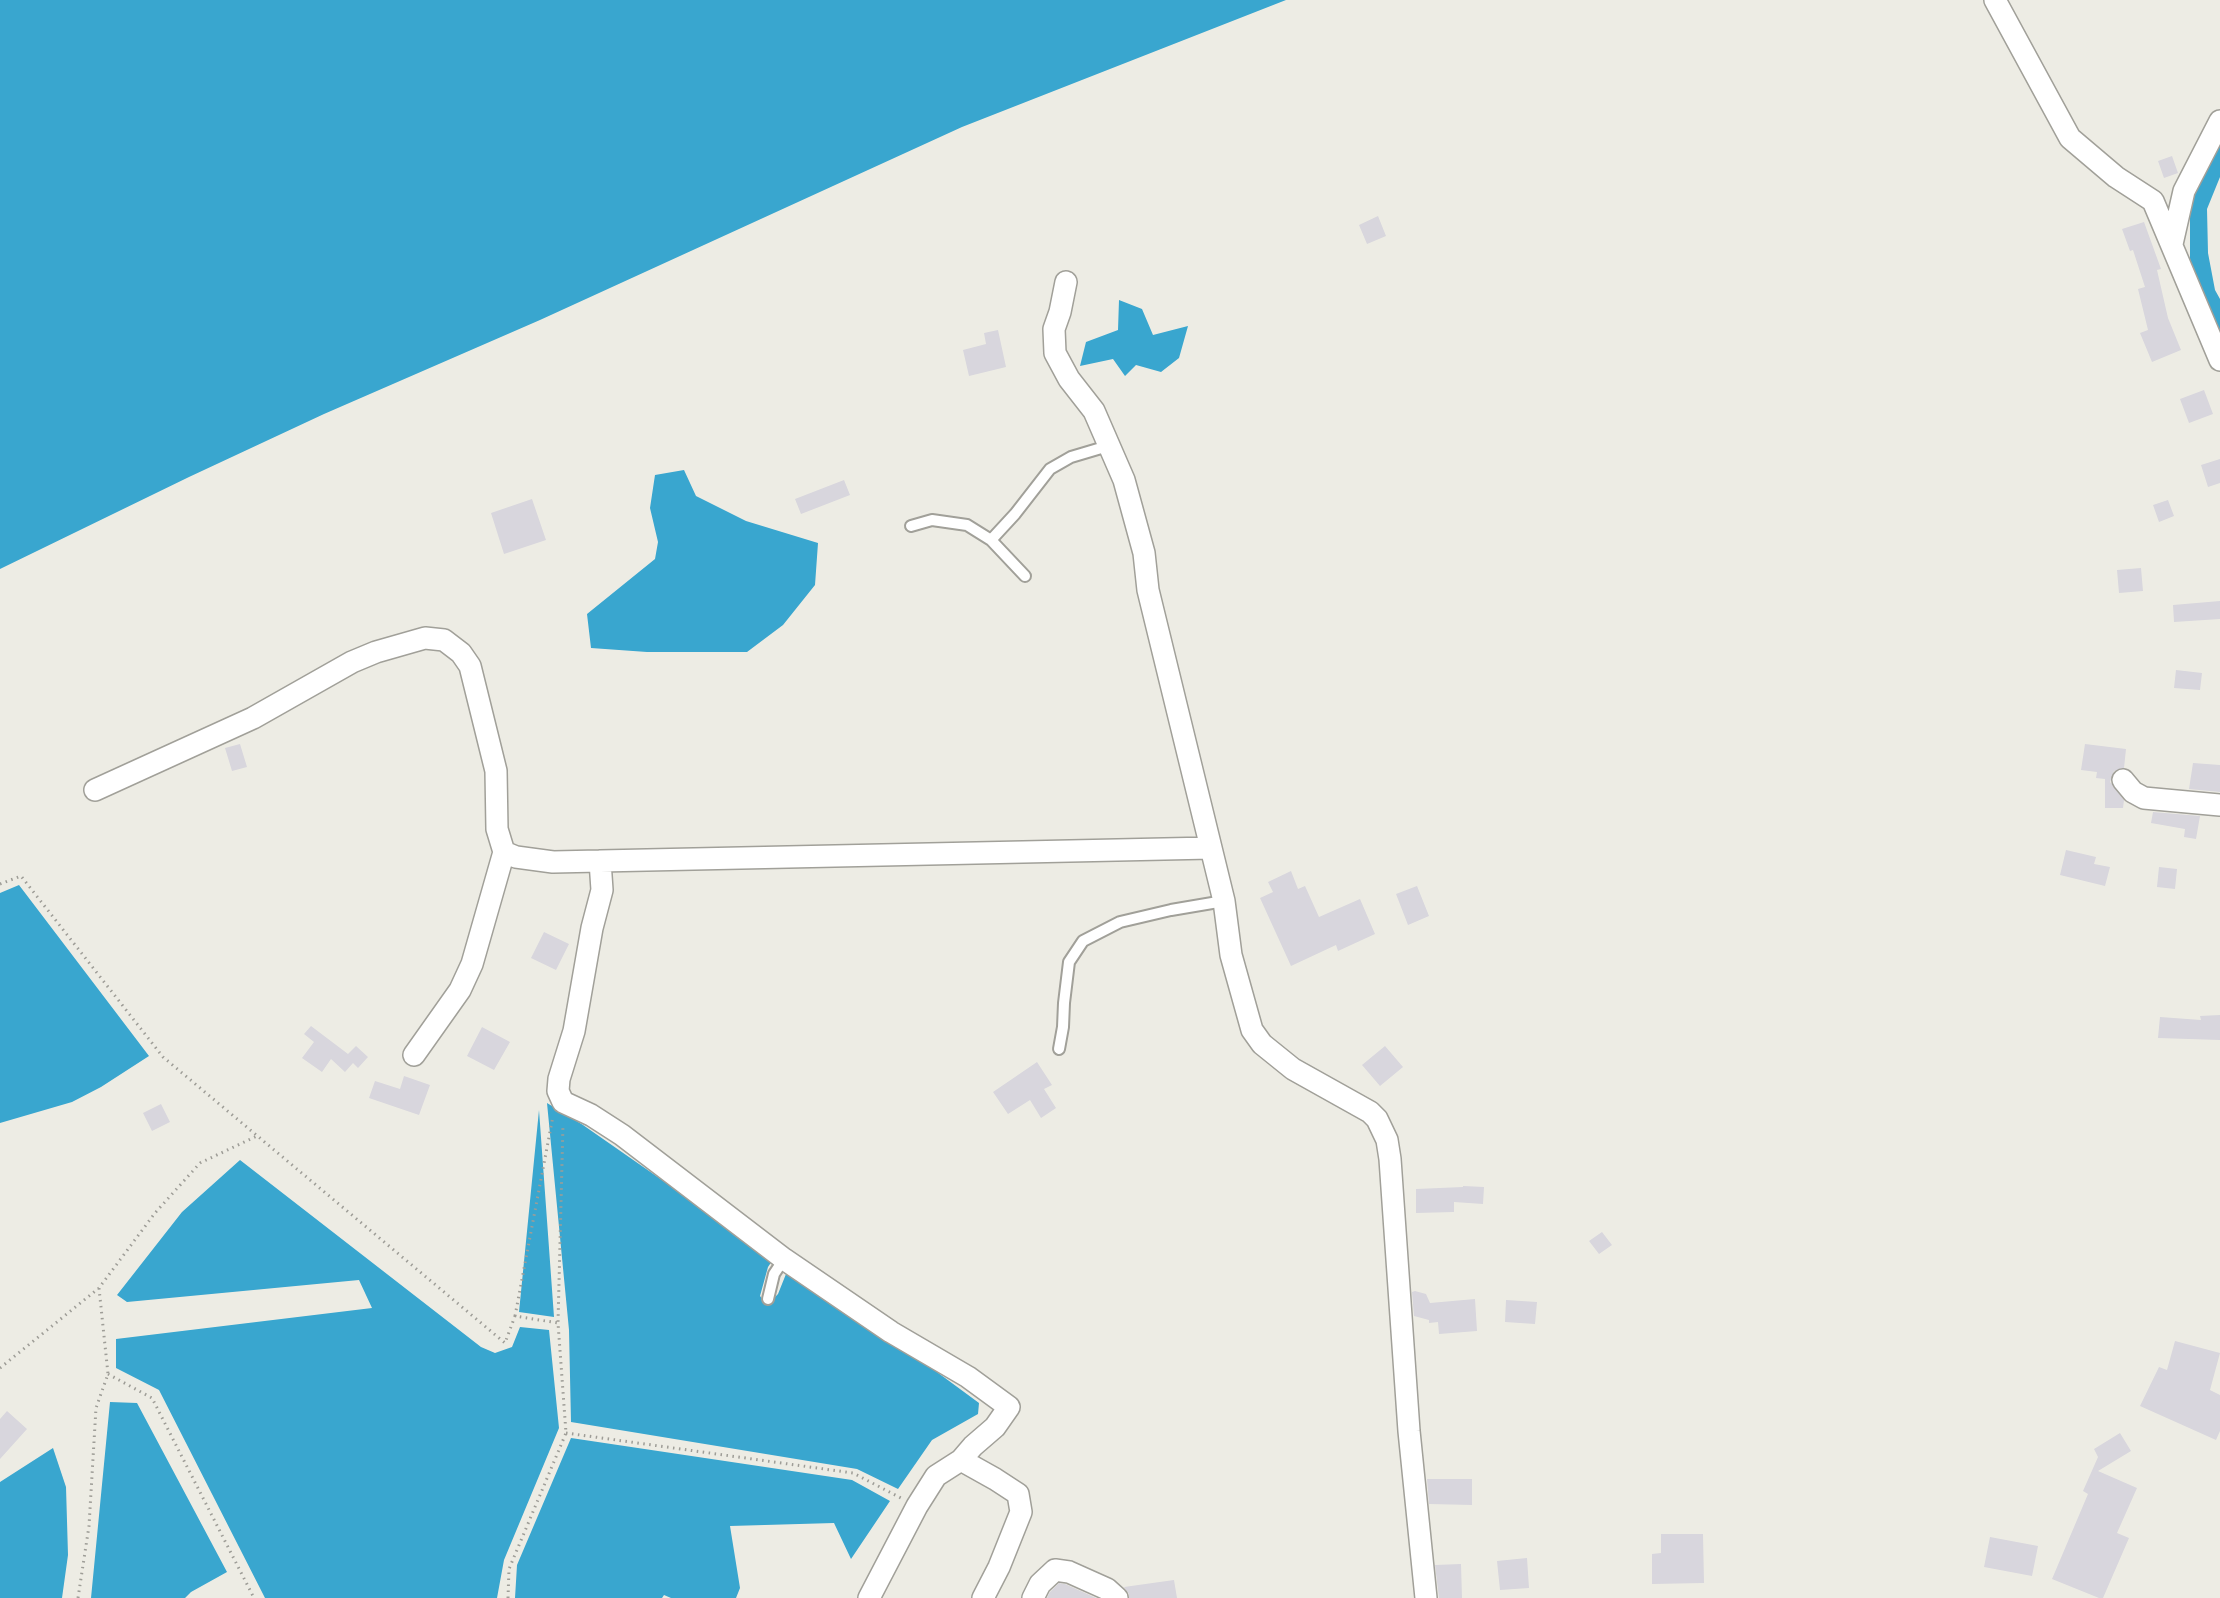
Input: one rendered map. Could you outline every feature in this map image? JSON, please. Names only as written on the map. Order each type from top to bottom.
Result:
[{"type":"street","points":[[1995,0],[2070,138],[2116,177],[2153,201],[2220,360]]},
{"type":"street","points":[[2172,244],[2184,191],[2220,121]]},
{"type":"street","points":[[1066,282],[1054,329],[1055,353],[1069,379],[1094,411],[1124,480],[1144,553],[1148,590],[1224,901],[1232,955],[1252,1030],[1262,1044],[1293,1069],[1336,1095],[1364,1106],[1377,1119],[1387,1140],[1409,1431],[1426,1598]]},
{"type":"street","points":[[95,790],[253,717],[352,662],[414,640],[444,640],[461,653],[470,666],[496,771],[497,829],[504,852],[472,964],[460,990],[414,1055]]},
{"type":"street","points":[[2123,780],[2133,792],[2144,798],[2220,805]]},
{"type":"street","points":[[504,852],[516,857],[553,862],[1210,848]]},
{"type":"street","points":[[600,861],[602,890],[592,928],[574,1031],[559,1079],[561,1096],[622,1135],[784,1259],[891,1332],[968,1377],[1009,1407],[995,1427],[961,1460],[936,1476],[917,1506],[869,1598]]},
{"type":"street","points":[[961,1460],[1018,1494],[1021,1512],[999,1567],[983,1598]]},
{"type":"street","points":[[1033,1598],[1040,1584],[1055,1570],[1069,1572],[1107,1589],[1117,1598]]},
{"type":"lane","points":[[991,540],[1050,469],[1071,457],[1108,446]]},
{"type":"lane","points":[[910,526],[932,520],[967,525],[991,540],[1025,576]]},
{"type":"lane","points":[[1059,1049],[1069,962],[1083,941],[1120,922],[1224,901]]},
{"type":"lane","points":[[768,1299],[774,1274],[784,1259]]},
{"type":"path","points":[[0,884],[21,876],[163,1057],[505,1343],[515,1316],[561,1096]]},
{"type":"path","points":[[508,1598],[509,1569],[566,1433],[558,1323],[561,1096]]},
{"type":"path","points":[[0,1368],[99,1288],[155,1213],[200,1163],[257,1136]]},
{"type":"path","points":[[78,1598],[89,1526],[96,1408],[108,1374],[99,1288]]},
{"type":"path","points":[[515,1316],[558,1323]]},
{"type":"path","points":[[108,1374],[152,1398],[254,1598]]},
{"type":"path","points":[[566,1433],[853,1473],[917,1506]]},
{"type":"water","points":[[0,0],[1286,0],[962,127],[540,320],[324,414],[0,569]]},
{"type":"water","points":[[2220,129],[2220,177],[2207,209],[2208,253],[2215,290],[2220,299],[2220,347],[2190,265],[2190,202]]},
{"type":"water","points":[[1119,300],[1142,309],[1153,335],[1188,326],[1179,358],[1161,372],[1136,365],[1125,376],[1113,359],[1080,366],[1086,342],[1118,330]]},
{"type":"water","points":[[684,470],[696,496],[746,521],[818,543],[815,585],[783,625],[747,652],[647,652],[591,648],[587,614],[655,559],[658,542],[650,508],[655,475]]},
{"type":"water","points":[[19,885],[149,1056],[101,1087],[72,1102],[0,1123],[0,893]]},
{"type":"water","points":[[547,1103],[583,1125],[774,1258],[768,1267],[760,1296],[767,1305],[778,1294],[788,1269],[888,1336],[979,1403],[978,1414],[932,1440],[898,1489],[857,1469],[571,1422],[569,1330]]},
{"type":"water","points":[[539,1110],[554,1317],[519,1312]]},
{"type":"water","points":[[240,1160],[481,1347],[495,1353],[512,1347],[520,1327],[549,1330],[559,1428],[504,1560],[497,1598],[265,1598],[159,1390],[116,1368],[116,1339],[372,1308],[359,1280],[127,1302],[117,1295],[182,1212]]},
{"type":"water","points":[[110,1402],[137,1403],[227,1572],[191,1592],[185,1598],[91,1598]]},
{"type":"water","points":[[571,1438],[852,1480],[890,1501],[851,1559],[834,1523],[730,1526],[740,1588],[736,1598],[671,1598],[664,1595],[662,1598],[515,1598],[517,1565]]},
{"type":"water","points":[[53,1448],[66,1487],[68,1555],[62,1598],[0,1598],[0,1482]]},
{"type":"building","points":[[2172,156],[2178,173],[2164,178],[2158,161]]},
{"type":"building","points":[[1378,216],[1386,236],[1367,244],[1359,225]]},
{"type":"building","points":[[2144,222],[2161,269],[2157,270],[2168,318],[2181,350],[2152,362],[2140,333],[2148,330],[2138,289],[2145,287],[2133,250],[2130,251],[2122,229]]},
{"type":"building","points":[[998,330],[1006,367],[969,376],[963,350],[986,344],[984,333]]},
{"type":"building","points":[[2204,390],[2213,414],[2189,423],[2180,399]]},
{"type":"building","points":[[2220,459],[2220,483],[2208,487],[2201,465]]},
{"type":"building","points":[[844,480],[850,495],[801,514],[795,499]]},
{"type":"building","points":[[532,499],[546,540],[504,554],[491,513]]},
{"type":"building","points":[[2168,500],[2174,516],[2159,522],[2153,505]]},
{"type":"building","points":[[2141,568],[2143,591],[2119,593],[2117,570]]},
{"type":"building","points":[[2220,601],[2220,619],[2174,622],[2173,605]]},
{"type":"building","points":[[2176,670],[2202,673],[2200,690],[2174,688]]},
{"type":"building","points":[[240,744],[247,767],[232,771],[225,748]]},
{"type":"building","points":[[2085,744],[2126,749],[2124,768],[2114,771],[2110,782],[2124,800],[2123,808],[2105,808],[2105,779],[2096,778],[2097,772],[2081,770]]},
{"type":"building","points":[[2193,763],[2220,765],[2220,792],[2189,789]]},
{"type":"building","points":[[2153,812],[2200,816],[2196,839],[2184,837],[2185,829],[2151,823]]},
{"type":"building","points":[[2066,850],[2096,857],[2094,864],[2110,867],[2105,886],[2060,875]]},
{"type":"building","points":[[2159,867],[2177,869],[2175,889],[2157,887]]},
{"type":"building","points":[[1291,871],[1298,889],[1305,886],[1319,917],[1360,899],[1375,934],[1338,951],[1336,945],[1291,966],[1260,898],[1273,892],[1268,882]]},
{"type":"building","points":[[1417,886],[1429,916],[1408,925],[1396,894]]},
{"type":"building","points":[[544,932],[569,944],[556,970],[531,958]]},
{"type":"building","points":[[2220,1015],[2220,1040],[2158,1038],[2160,1017],[2201,1020],[2200,1016]]},
{"type":"building","points":[[311,1026],[348,1054],[356,1046],[368,1057],[358,1068],[353,1063],[345,1072],[331,1059],[322,1072],[302,1058],[314,1042],[304,1034]]},
{"type":"building","points":[[482,1027],[510,1042],[494,1070],[467,1056]]},
{"type":"building","points":[[1385,1046],[1403,1067],[1380,1086],[1362,1065]]},
{"type":"building","points":[[1037,1062],[1052,1085],[1044,1089],[1056,1108],[1041,1118],[1030,1100],[1008,1114],[993,1092]]},
{"type":"building","points":[[404,1076],[430,1085],[419,1115],[369,1098],[375,1081],[400,1089]]},
{"type":"building","points":[[161,1104],[170,1122],[152,1131],[143,1113]]},
{"type":"building","points":[[1484,1187],[1483,1204],[1454,1202],[1454,1212],[1416,1213],[1416,1189]]},
{"type":"building","points":[[1602,1232],[1612,1245],[1599,1254],[1589,1241]]},
{"type":"building","points":[[1412,1292],[1426,1294],[1430,1303],[1475,1299],[1477,1331],[1439,1334],[1438,1322],[1429,1323],[1429,1320],[1414,1316]]},
{"type":"building","points":[[1506,1300],[1537,1302],[1535,1324],[1505,1322]]},
{"type":"building","points":[[2175,1341],[2220,1353],[2210,1390],[2220,1395],[2220,1431],[2216,1440],[2140,1406],[2159,1367],[2167,1370]]},
{"type":"building","points":[[7,1411],[27,1429],[0,1459],[0,1419]]},
{"type":"building","points":[[2120,1433],[2131,1451],[2098,1471],[2137,1488],[2117,1533],[2129,1538],[2103,1598],[2099,1598],[2052,1579],[2088,1494],[2083,1491],[2098,1457],[2094,1449]]},
{"type":"building","points":[[1427,1479],[1472,1479],[1472,1505],[1429,1504]]},
{"type":"building","points":[[1661,1534],[1703,1534],[1704,1583],[1652,1584],[1652,1554],[1661,1553]]},
{"type":"building","points":[[1990,1537],[2038,1546],[2032,1576],[1984,1567]]},
{"type":"building","points":[[1527,1558],[1529,1588],[1500,1590],[1497,1561]]},
{"type":"building","points":[[1461,1564],[1462,1598],[1439,1598],[1435,1565]]},
{"type":"building","points":[[1174,1580],[1177,1598],[1129,1598],[1124,1587]]},
{"type":"building","points":[[1059,1583],[1065,1584],[1096,1598],[1047,1598]]}]
